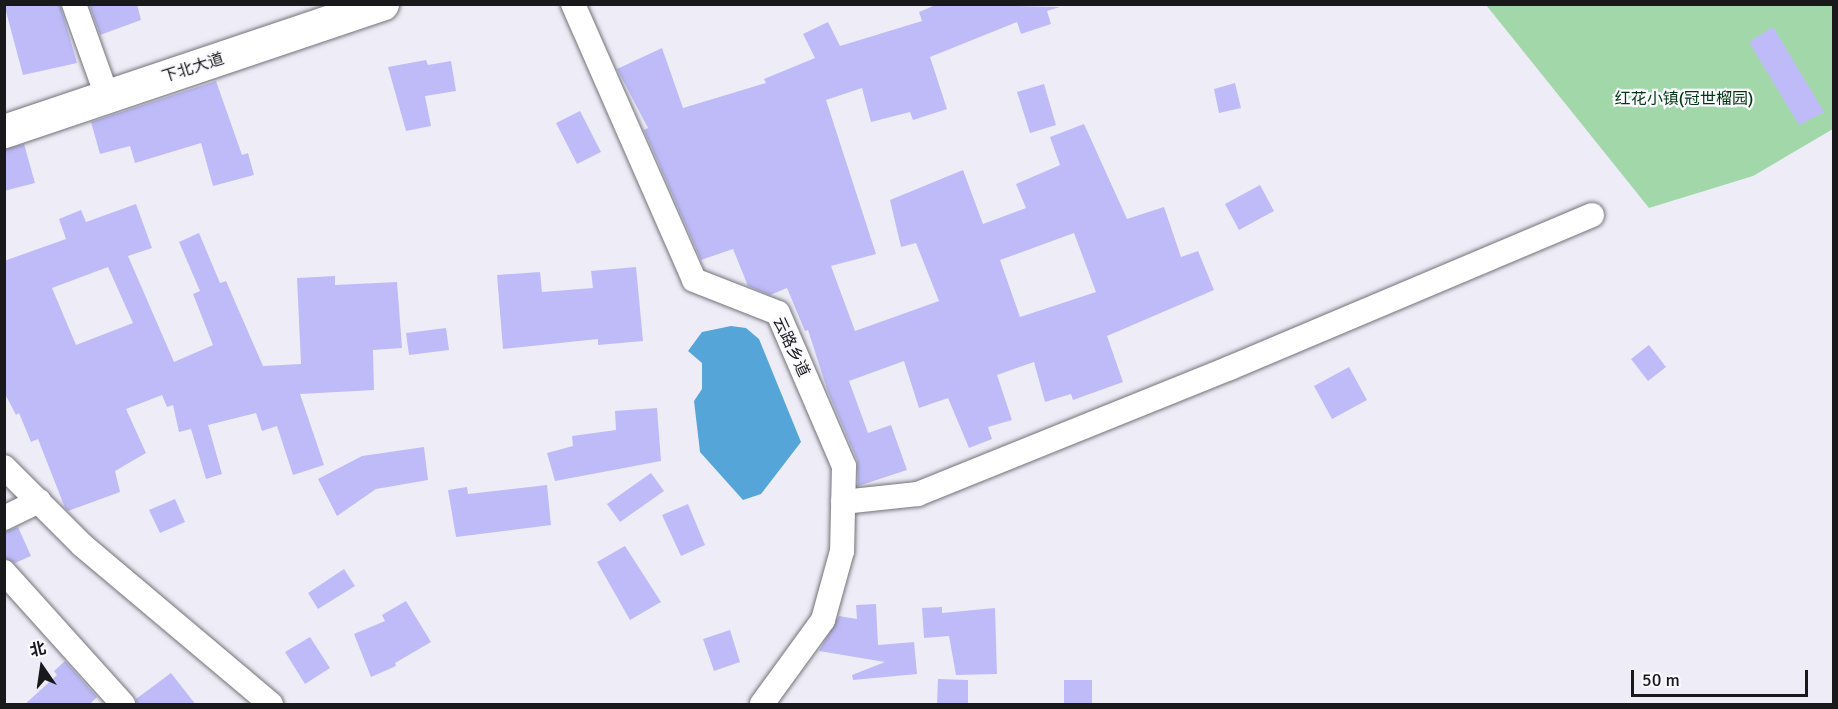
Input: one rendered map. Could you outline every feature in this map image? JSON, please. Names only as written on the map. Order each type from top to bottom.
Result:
[{"type":"street","points":[[74,4],[107,96]]},
{"type":"street","name":"下北大道","points":[[4,130],[382,4]]},
{"type":"street","name":"云路乡道","points":[[573,4],[694,280],[778,313],[844,466],[842,551],[823,620],[762,705]]},
{"type":"street","points":[[843,502],[918,494],[1230,368],[1592,215]]},
{"type":"street","points":[[4,467],[82,544],[271,705]]},
{"type":"street","points":[[4,518],[39,501]]},
{"type":"street","points":[[4,572],[123,705]]},
{"type":"green space","name":"红花小镇(冠世榴园)","points":[[1486,5],[1833,5],[1833,129],[1753,176],[1649,208]]},
{"type":"water","points":[[731,326],[746,328],[759,339],[801,442],[761,494],[743,500],[700,452],[694,401],[702,389],[702,363],[688,351],[702,332]]},
{"type":"building","points":[[4,4],[60,4],[77,63],[23,75]]},
{"type":"building","points":[[89,4],[137,4],[141,20],[100,35]]},
{"type":"building","points":[[938,4],[1060,7],[1047,11],[1051,24],[1021,34],[1017,22],[930,57],[947,109],[913,120],[910,112],[871,122],[862,88],[826,100],[876,254],[831,266],[855,331],[939,301],[916,243],[901,247],[890,200],[963,170],[983,224],[1026,208],[1016,184],[1060,165],[1050,137],[1084,124],[1127,219],[1164,207],[1181,257],[1198,251],[1214,290],[1107,336],[1123,382],[1073,400],[1071,394],[1045,402],[1034,362],[997,375],[1012,420],[988,427],[992,439],[969,448],[948,398],[919,408],[904,361],[849,381],[868,433],[891,425],[907,470],[858,486],[857,460],[828,392],[808,330],[805,331],[787,288],[770,295],[748,286],[733,249],[701,260],[644,130],[648,128],[617,69],[662,48],[683,108],[766,83],[764,79],[815,58],[803,34],[828,22],[840,46],[922,21],[919,12]],"holes":[[[1074,233],[1096,292],[1020,317],[1000,260]]]},
{"type":"building","points":[[1773,27],[1824,112],[1799,125],[1749,42]]},
{"type":"building","points":[[426,60],[428,65],[451,61],[456,91],[425,96],[431,126],[406,131],[388,67]]},
{"type":"building","points":[[216,81],[242,155],[248,153],[254,175],[213,186],[201,143],[135,163],[130,146],[100,154],[91,122]]},
{"type":"building","points":[[1235,83],[1241,108],[1219,113],[1214,89]]},
{"type":"building","points":[[1044,84],[1056,125],[1030,133],[1017,92]]},
{"type":"building","points":[[580,111],[601,152],[577,164],[556,123]]},
{"type":"building","points":[[24,144],[35,183],[4,191],[4,149]]},
{"type":"building","points":[[1260,185],[1274,211],[1239,230],[1225,204]]},
{"type":"building","points":[[136,204],[152,248],[128,256],[174,362],[213,345],[193,294],[200,291],[179,242],[199,233],[220,283],[226,281],[263,366],[301,364],[297,278],[335,276],[335,285],[397,282],[402,348],[373,350],[374,390],[300,394],[324,465],[293,475],[277,426],[262,431],[256,413],[208,425],[222,474],[206,479],[191,429],[179,432],[173,405],[167,407],[162,395],[126,409],[146,453],[115,471],[120,492],[68,511],[38,439],[31,442],[19,413],[16,415],[4,392],[4,261],[66,239],[59,219],[81,210],[86,222]],"holes":[[[108,267],[133,323],[76,345],[52,288]]]},
{"type":"building","points":[[636,267],[643,341],[598,345],[598,339],[503,349],[497,275],[540,272],[542,292],[593,288],[591,271]]},
{"type":"building","points":[[446,328],[449,350],[409,355],[406,333]]},
{"type":"building","points":[[1649,345],[1666,367],[1648,381],[1631,359]]},
{"type":"building","points":[[1349,367],[1367,400],[1332,419],[1314,386]]},
{"type":"building","points":[[657,408],[661,461],[555,481],[547,453],[573,446],[572,436],[616,430],[615,411]]},
{"type":"building","points":[[424,447],[428,480],[376,489],[337,516],[318,479],[362,456]]},
{"type":"building","points":[[651,473],[664,491],[620,522],[607,504]]},
{"type":"building","points":[[547,485],[551,525],[456,537],[448,490],[467,487],[468,494]]},
{"type":"building","points":[[175,499],[185,522],[160,533],[149,510]]},
{"type":"building","points":[[688,504],[705,545],[681,556],[662,515]]},
{"type":"building","points":[[18,527],[31,556],[15,563],[4,558],[4,532]]},
{"type":"building","points":[[625,546],[661,602],[630,620],[597,562]]},
{"type":"building","points":[[344,569],[355,586],[318,609],[308,593]]},
{"type":"building","points":[[406,601],[431,642],[395,663],[396,666],[371,677],[354,634],[385,621],[382,615]]},
{"type":"building","points":[[876,604],[878,645],[914,642],[917,674],[853,680],[852,675],[885,662],[819,651],[839,616],[857,619],[856,605]]},
{"type":"building","points":[[942,607],[942,613],[995,608],[997,674],[956,675],[949,636],[924,638],[922,608]]},
{"type":"building","points":[[730,630],[740,662],[714,671],[703,639]]},
{"type":"building","points":[[310,637],[330,668],[305,684],[285,652]]},
{"type":"building","points":[[65,661],[97,697],[89,705],[24,705],[57,675],[54,671]]},
{"type":"building","points":[[171,673],[196,705],[137,705],[136,699]]},
{"type":"building","points":[[938,679],[968,680],[968,705],[937,705]]},
{"type":"building","points":[[1064,680],[1092,680],[1092,705],[1064,705]]}]
